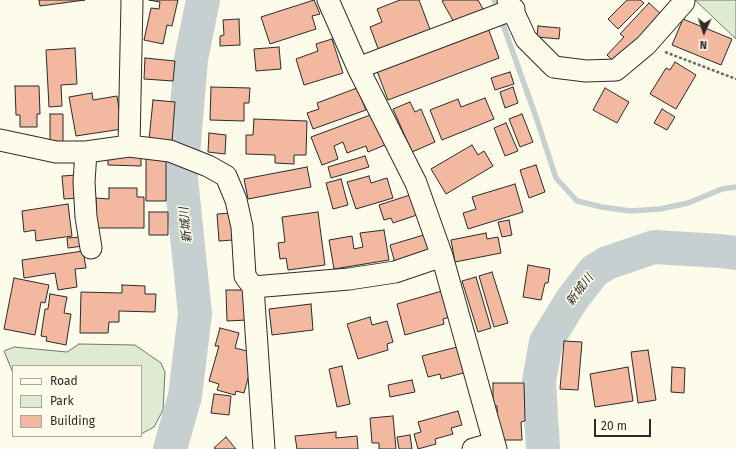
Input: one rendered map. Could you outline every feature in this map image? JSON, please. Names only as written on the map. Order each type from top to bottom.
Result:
[{"type":"street","points":[[129,146],[132,0]]},
{"type":"street","points":[[328,0],[358,68],[416,183],[442,256],[495,446],[473,449]]},
{"type":"street","points":[[358,68],[483,21],[511,5],[526,39],[554,67],[586,71],[616,70],[646,45],[684,2]]},
{"type":"street","points":[[0,140],[56,152],[86,152],[129,146],[170,151],[208,166],[226,176],[236,200],[242,227],[245,276],[253,287],[264,449]]},
{"type":"street","points":[[86,152],[84,182],[86,217],[91,248]]},
{"type":"street","points":[[253,287],[349,279],[394,272],[442,256]]},
{"type":"path","points":[[646,45],[736,80]]},
{"type":"green space","points":[[695,0],[736,0],[736,39]]},
{"type":"green space","points":[[79,344],[135,345],[161,363],[165,372],[163,410],[154,427],[142,433],[142,365],[12,365],[12,371],[4,351],[14,347],[67,352]]},
{"type":"building","points":[[39,0],[85,0],[40,6]]},
{"type":"building","points":[[149,0],[178,0],[172,26],[167,25],[163,44],[144,40],[151,8],[159,9],[160,2]]},
{"type":"building","points":[[314,0],[320,14],[312,16],[316,29],[270,44],[261,17]]},
{"type":"building","points":[[400,0],[419,0],[431,32],[379,51],[370,27],[382,22],[377,9]]},
{"type":"building","points":[[478,0],[483,9],[455,24],[442,1]]},
{"type":"building","points":[[627,0],[640,0],[644,3],[618,29],[608,19]]},
{"type":"building","points":[[649,3],[662,15],[625,55],[614,62],[607,55],[624,37],[620,34]]},
{"type":"building","points":[[239,19],[240,45],[220,46],[220,36],[224,35],[223,20]]},
{"type":"building","points":[[683,19],[732,39],[721,65],[672,45]]},
{"type":"building","points":[[538,26],[560,28],[559,39],[537,37]]},
{"type":"building","points":[[488,28],[499,58],[388,100],[377,71]]},
{"type":"building","points":[[332,39],[343,73],[304,85],[296,59],[318,51],[316,44]]},
{"type":"building","points":[[279,47],[281,69],[256,71],[254,49]]},
{"type":"building","points":[[75,48],[77,84],[61,85],[62,106],[49,107],[46,50]]},
{"type":"building","points":[[145,58],[175,61],[173,81],[144,79]]},
{"type":"building","points":[[675,62],[696,75],[676,109],[650,94],[666,68],[670,70]]},
{"type":"building","points":[[510,72],[514,84],[495,90],[491,78]]},
{"type":"building","points":[[15,86],[39,86],[40,114],[37,114],[37,127],[20,127],[20,115],[16,115]]},
{"type":"building","points":[[211,87],[250,88],[249,103],[244,103],[244,121],[210,120]]},
{"type":"building","points":[[513,87],[518,103],[505,108],[500,92]]},
{"type":"building","points":[[357,88],[366,110],[313,129],[307,113],[319,109],[317,103]]},
{"type":"building","points":[[605,88],[629,102],[617,123],[593,110]]},
{"type":"building","points":[[92,93],[93,100],[117,96],[122,129],[76,136],[69,97]]},
{"type":"building","points":[[485,98],[494,119],[442,140],[430,110],[458,99],[461,107]]},
{"type":"building","points":[[153,100],[175,102],[172,142],[149,140]]},
{"type":"building","points":[[410,102],[415,112],[421,109],[435,142],[412,152],[393,109]]},
{"type":"building","points":[[662,109],[675,117],[667,130],[654,123]]},
{"type":"building","points":[[50,114],[63,114],[63,144],[50,144]]},
{"type":"building","points":[[373,114],[385,145],[368,152],[366,146],[347,153],[343,142],[334,146],[338,159],[322,165],[311,137]]},
{"type":"building","points":[[522,114],[533,142],[520,147],[509,119]]},
{"type":"building","points":[[254,119],[307,121],[306,155],[294,155],[294,164],[275,163],[275,155],[246,154],[246,135],[253,135]]},
{"type":"building","points":[[506,123],[518,151],[505,156],[494,128]]},
{"type":"building","points":[[209,133],[226,135],[225,154],[208,152]]},
{"type":"building","points":[[472,145],[478,155],[484,151],[493,166],[446,194],[431,169]]},
{"type":"building","points":[[108,153],[141,154],[141,166],[108,165]]},
{"type":"building","points":[[365,156],[369,167],[331,178],[328,167]]},
{"type":"building","points":[[146,158],[166,158],[166,201],[146,201]]},
{"type":"building","points":[[536,165],[545,192],[529,198],[520,170]]},
{"type":"building","points":[[307,167],[311,187],[248,199],[244,179]]},
{"type":"building","points":[[78,175],[79,198],[64,199],[62,176]]},
{"type":"building","points":[[369,176],[371,183],[387,178],[393,198],[356,209],[347,182]]},
{"type":"building","points":[[341,179],[348,205],[333,209],[326,183]]},
{"type":"building","points":[[515,184],[523,212],[468,229],[463,213],[476,209],[472,197]]},
{"type":"building","points":[[109,188],[137,188],[137,197],[144,197],[144,228],[96,228],[96,198],[109,199]]},
{"type":"building","points":[[413,194],[420,214],[393,223],[391,218],[384,220],[379,205]]},
{"type":"building","points":[[68,204],[72,236],[36,241],[35,230],[24,232],[22,211]]},
{"type":"building","points":[[149,212],[168,212],[168,235],[149,235]]},
{"type":"building","points":[[318,212],[325,265],[288,270],[286,258],[280,259],[278,243],[285,242],[282,217]]},
{"type":"building","points":[[231,213],[233,240],[219,241],[217,214]]},
{"type":"building","points":[[509,220],[512,235],[502,237],[498,222]]},
{"type":"building","points":[[384,230],[389,260],[334,269],[329,240],[352,236],[354,249],[363,247],[360,233]]},
{"type":"building","points":[[486,233],[487,239],[498,237],[501,253],[455,262],[451,240]]},
{"type":"building","points":[[427,234],[432,252],[395,263],[390,245]]},
{"type":"building","points":[[81,237],[83,246],[68,248],[67,238]]},
{"type":"building","points":[[83,251],[86,268],[75,269],[77,287],[58,290],[55,273],[24,278],[22,260]]},
{"type":"building","points":[[528,265],[550,269],[548,283],[545,283],[541,300],[523,297]]},
{"type":"building","points":[[492,272],[508,323],[494,327],[479,276]]},
{"type":"building","points":[[476,277],[491,328],[478,332],[462,281]]},
{"type":"building","points":[[14,278],[49,285],[45,303],[41,302],[35,335],[4,329]]},
{"type":"building","points":[[122,285],[145,286],[145,294],[156,294],[155,312],[119,311],[119,322],[109,322],[108,333],[80,333],[81,292],[122,293]]},
{"type":"building","points":[[226,290],[246,290],[247,320],[227,321]]},
{"type":"building","points":[[442,291],[450,317],[443,319],[444,324],[405,335],[397,304]]},
{"type":"building","points":[[50,294],[67,297],[64,313],[71,314],[66,345],[46,341],[47,337],[41,336],[45,309],[48,309]]},
{"type":"building","points":[[311,304],[313,330],[272,335],[269,309]]},
{"type":"building","points":[[370,317],[372,325],[387,321],[393,342],[387,344],[388,350],[358,359],[347,324]]},
{"type":"building","points":[[220,328],[239,333],[235,348],[255,353],[244,393],[236,391],[235,395],[217,390],[219,384],[209,381],[219,346],[215,346]]},
{"type":"building","points":[[564,341],[582,342],[578,390],[560,389]]},
{"type":"building","points":[[461,346],[467,372],[441,379],[440,374],[428,377],[422,356]]},
{"type":"building","points":[[648,350],[656,400],[638,403],[631,352]]},
{"type":"building","points":[[342,366],[350,404],[337,407],[329,369]]},
{"type":"building","points":[[628,367],[633,401],[595,407],[590,374]]},
{"type":"building","points":[[672,367],[685,368],[684,393],[671,392]]},
{"type":"building","points":[[412,380],[415,392],[390,397],[388,385]]},
{"type":"building","points":[[493,383],[524,383],[525,421],[521,422],[522,440],[498,440],[497,406],[493,406]]},
{"type":"building","points":[[214,394],[231,396],[229,415],[211,413]]},
{"type":"building","points":[[458,411],[462,425],[451,428],[453,434],[435,439],[436,444],[418,449],[414,434],[421,432],[418,422]]},
{"type":"building","points":[[393,416],[396,449],[379,449],[379,443],[372,443],[370,418]]},
{"type":"building","points":[[336,432],[336,438],[357,436],[358,449],[297,449],[295,436]]},
{"type":"building","points":[[410,435],[412,449],[399,449],[397,437]]},
{"type":"building","points":[[226,437],[236,449],[214,448]]},
{"type":"waterway","name":"新城川","points":[[170,449],[185,396],[195,314],[181,178],[191,59],[203,0]]},
{"type":"waterway","points":[[494,0],[498,11]]},
{"type":"waterway","points":[[501,19],[556,178],[577,201],[602,207],[630,211],[660,209],[688,203],[722,189],[736,187]]},
{"type":"waterway","name":"新城川","points":[[543,449],[539,381],[546,342],[571,301],[594,271],[607,263],[654,247],[736,253]]}]
